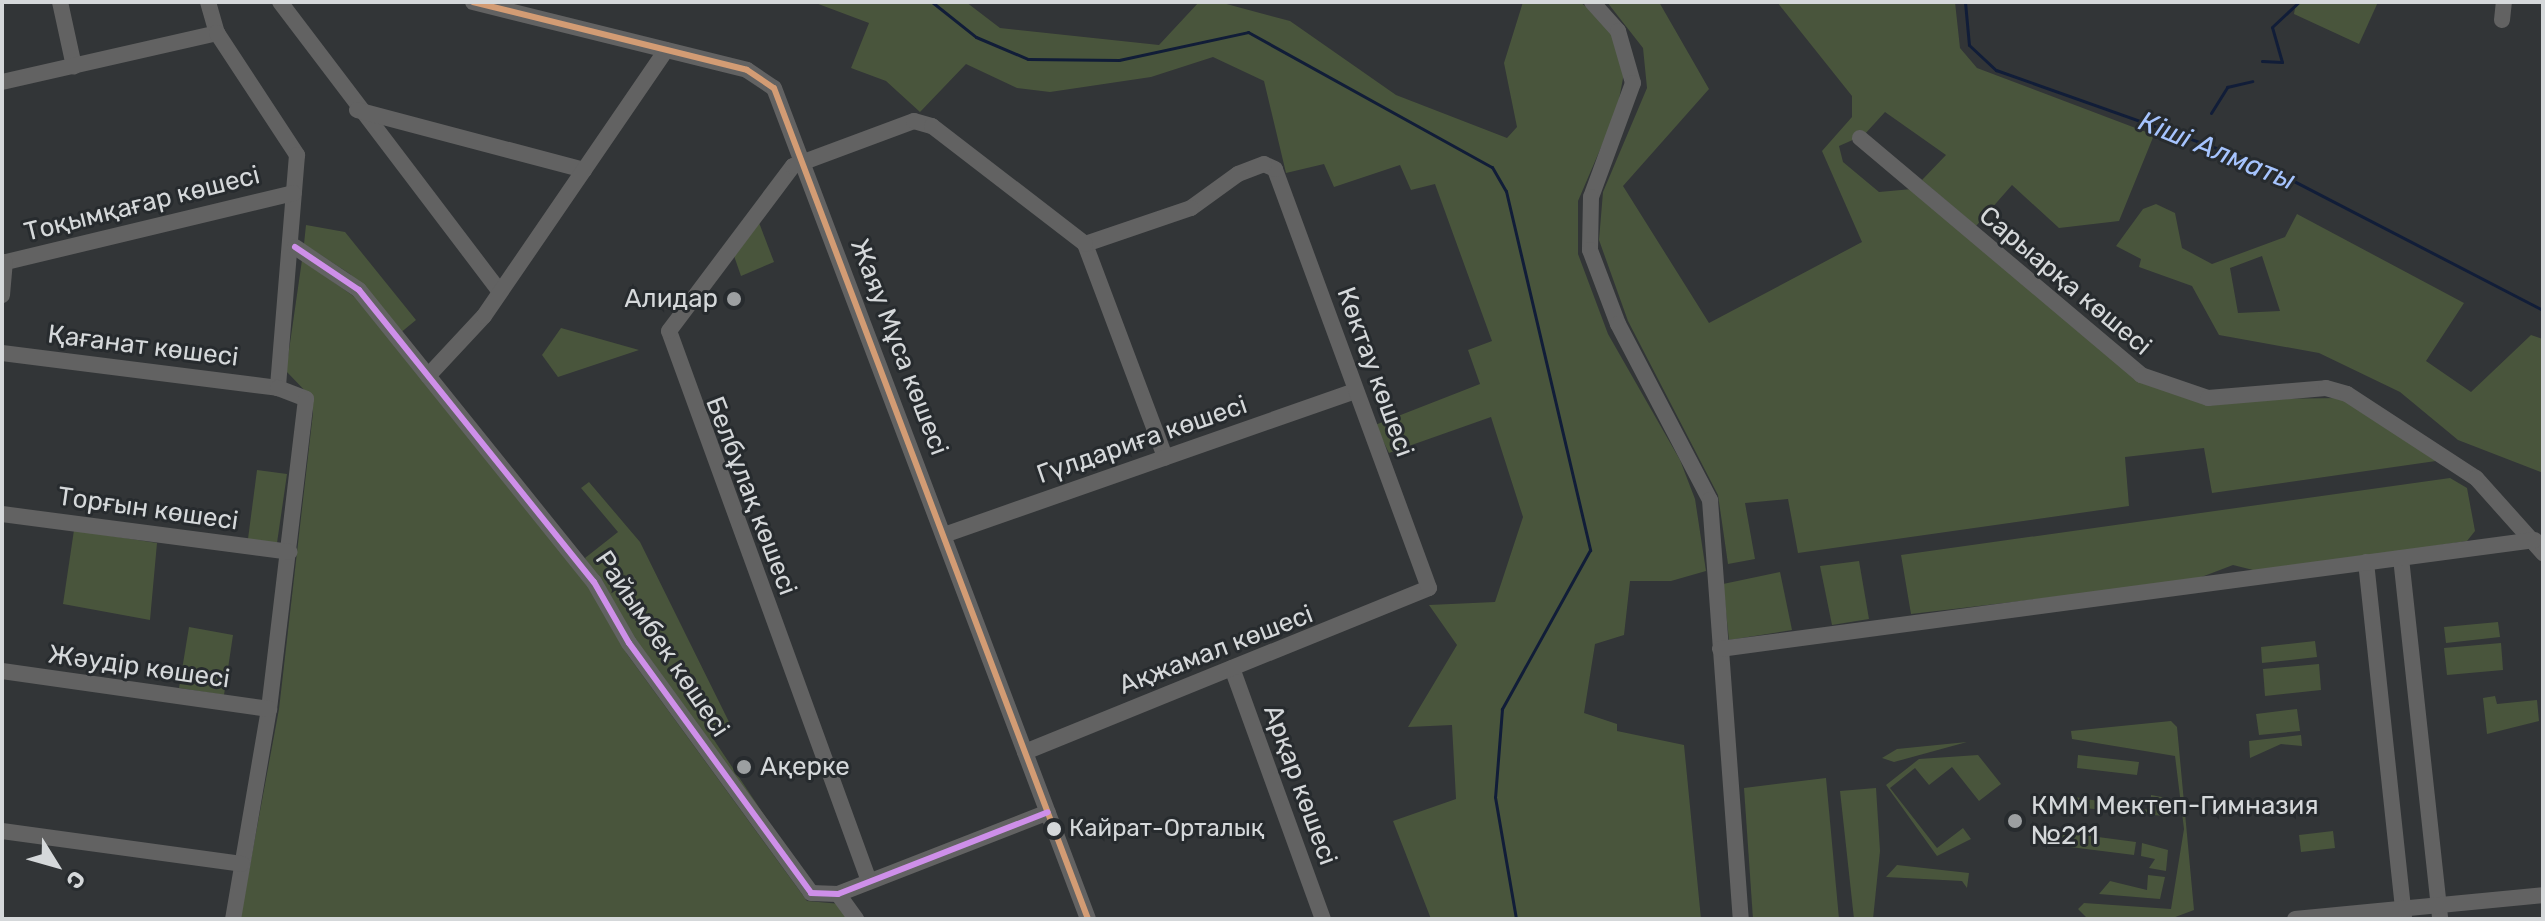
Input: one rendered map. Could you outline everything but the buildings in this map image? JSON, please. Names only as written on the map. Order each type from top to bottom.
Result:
[{"type":"street","points":[[60,2],[74,66]]},
{"type":"street","points":[[208,2],[217,33],[293,144],[295,247],[278,388],[302,394],[308,403],[269,709],[233,919]]},
{"type":"street","points":[[280,2],[357,110],[499,290]]},
{"type":"street","name":"Жаяу Мұса көшесі","points":[[473,2],[666,50],[770,82],[804,161],[1088,919]]},
{"type":"street","points":[[1592,2],[1618,31],[1633,83],[1591,197],[1590,250],[1618,324],[1705,486],[1741,919]]},
{"type":"street","points":[[2502,20],[2504,2]]},
{"type":"street","points":[[2,82],[217,33]]},
{"type":"street","points":[[428,376],[468,337],[666,50]]},
{"type":"street","points":[[357,110],[584,170]]},
{"type":"street","points":[[804,161],[919,120],[1085,244],[1165,457]]},
{"type":"street","name":"Сарыарқа көшесі","points":[[1860,138],[2141,375],[2208,398],[2326,388],[2347,394],[2476,478],[2539,546]]},
{"type":"street","name":"Белбұлақ көшесі","points":[[804,161],[790,169],[668,341],[869,881]]},
{"type":"street","name":"Көктау көшесі","points":[[1085,244],[1182,212],[1238,174],[1272,166],[1356,391],[1426,595]]},
{"type":"street","name":"Тоқымқағар көшесі","points":[[4,263],[294,193]]},
{"type":"street","name":"Райымбек көшесі","points":[[295,247],[359,290],[607,599],[629,643],[796,878],[816,896],[838,894]]},
{"type":"street","points":[[2,295],[4,263]]},
{"type":"street","name":"Қағанат көшесі","points":[[2,353],[278,388]]},
{"type":"street","name":"Гүлдариға көшесі","points":[[944,535],[1356,391]]},
{"type":"street","name":"Торғын көшесі","points":[[2,514],[289,552]]},
{"type":"street","points":[[1720,649],[2366,562],[2539,546]]},
{"type":"street","points":[[2401,558],[2439,912]]},
{"type":"street","points":[[2366,562],[2404,914]]},
{"type":"street","name":"Ақжамал көшесі","points":[[1025,752],[1232,668],[1426,595]]},
{"type":"street","name":"Арқар көшесі","points":[[1232,668],[1323,919]]},
{"type":"street","name":"Жәудір көшесі","points":[[2,671],[269,709]]},
{"type":"street","points":[[856,919],[838,894],[1048,812]]},
{"type":"street","points":[[2,831],[242,864]]},
{"type":"street","points":[[2295,919],[2439,912],[2543,895]]},
{"type":"green space","points":[[813,2],[966,2],[1000,28],[1159,45],[1199,2],[1219,2],[1290,21],[1396,95],[1507,138],[1517,127],[1504,63],[1523,2],[1580,2],[1594,13],[1611,32],[1624,73],[1617,110],[1578,201],[1578,254],[1608,334],[1680,460],[1695,499],[1706,571],[1671,581],[1630,581],[1624,635],[1595,644],[1584,713],[1617,724],[1617,731],[1684,745],[1701,919],[1431,919],[1393,821],[1456,799],[1452,725],[1408,727],[1457,645],[1429,605],[1495,602],[1523,517],[1491,417],[1389,453],[1375,425],[1480,384],[1468,350],[1492,341],[1435,184],[1411,190],[1400,165],[1334,187],[1324,164],[1286,173],[1264,81],[1213,57],[1151,77],[1050,92],[1017,88],[966,64],[920,112],[886,81],[851,68],[869,23]]},
{"type":"green space","points":[[1607,2],[1659,2],[1709,89],[1623,186],[1709,323],[1862,242],[1822,151],[1852,117],[1852,96],[1777,2],[1955,2],[1960,48],[1977,68],[2154,135],[2119,221],[2059,228],[2012,185],[1976,226],[1922,180],[1946,155],[1885,112],[1864,135],[1839,146],[1843,162],[1879,192],[1912,189],[2152,386],[2193,400],[2341,398],[2436,461],[2212,493],[2204,448],[2125,457],[2129,506],[1798,553],[1788,499],[1745,503],[1755,559],[1728,564],[1718,495],[1628,321],[1599,240],[1603,192],[1647,88],[1643,48]]},
{"type":"green space","points":[[2296,2],[2378,2],[2359,44],[2294,14]]},
{"type":"green space","points":[[2156,204],[2175,213],[2182,248],[2212,264],[2285,237],[2297,214],[2464,303],[2426,361],[2471,392],[2531,335],[2543,339],[2543,473],[2458,440],[2400,392],[2319,353],[2219,335],[2192,286],[2139,267],[2141,259],[2116,246],[2143,209]],"holes":[[[2262,256],[2280,311],[2238,313],[2230,268]]]},
{"type":"green space","points":[[758,220],[774,262],[741,276],[733,253]]},
{"type":"green space","points":[[306,225],[345,232],[416,320],[399,334],[350,274],[304,244]]},
{"type":"green space","points":[[302,260],[359,300],[598,599],[627,654],[807,901],[841,904],[851,919],[240,919],[279,709],[313,413],[311,397],[286,371]]},
{"type":"green space","points":[[561,328],[639,350],[558,377],[542,355]]},
{"type":"green space","points":[[257,470],[287,474],[277,543],[248,539]]},
{"type":"green space","points":[[2450,478],[2467,488],[2475,531],[2467,541],[2261,572],[2233,565],[2191,581],[1911,614],[1901,555]]},
{"type":"green space","points":[[589,482],[640,542],[730,724],[710,734],[807,879],[623,624],[585,558],[618,532],[581,488]]},
{"type":"green space","points":[[74,530],[157,543],[150,620],[63,604]]},
{"type":"green space","points":[[1859,561],[1869,619],[1832,625],[1820,566]]},
{"type":"green space","points":[[1780,572],[1792,630],[1729,640],[1723,584]]},
{"type":"green space","points":[[2498,622],[2500,637],[2446,643],[2444,627]]},
{"type":"green space","points":[[189,627],[233,635],[224,695],[179,688]]},
{"type":"green space","points":[[2315,641],[2317,657],[2262,663],[2261,647]]},
{"type":"green space","points":[[2501,643],[2503,670],[2447,675],[2444,648]]},
{"type":"green space","points":[[2319,664],[2321,690],[2265,696],[2263,669]]},
{"type":"green space","points":[[2495,696],[2497,704],[2537,700],[2539,721],[2487,734],[2483,698]]},
{"type":"green space","points":[[2297,709],[2300,731],[2259,735],[2256,714]]},
{"type":"green space","points":[[2171,721],[2177,727],[2194,910],[2170,919],[2088,919],[2078,909],[2084,903],[2171,909],[2184,829],[2175,756],[2072,739],[2071,731]]},
{"type":"green space","points":[[2301,735],[2302,746],[2281,744],[2250,758],[2249,741]]},
{"type":"green space","points":[[1967,742],[1894,762],[1882,758],[1897,749]]},
{"type":"green space","points":[[1978,755],[2001,784],[1979,801],[1952,767],[1929,785],[1915,768],[1890,788],[1937,848],[1963,828],[1971,839],[1937,856],[1886,785],[1919,759]]},
{"type":"green space","points":[[2078,755],[2139,762],[2137,775],[2077,768]]},
{"type":"green space","points":[[1826,778],[1839,919],[1753,919],[1744,788]]},
{"type":"green space","points":[[1876,788],[1880,851],[1873,919],[1854,919],[1840,791]]},
{"type":"green space","points":[[2151,795],[2167,798],[2164,816],[2074,807],[2075,797],[2150,810]]},
{"type":"green space","points":[[2333,831],[2335,848],[2301,852],[2299,835]]},
{"type":"green space","points":[[2060,832],[2136,842],[2134,855],[2070,847],[2058,842]]},
{"type":"green space","points":[[2142,843],[2168,850],[2166,871],[2149,868],[2155,859],[2141,856]]},
{"type":"green space","points":[[1897,865],[1969,873],[1967,888],[1962,881],[1886,877]]},
{"type":"green space","points":[[2148,875],[2165,877],[2160,899],[2099,894],[2110,881],[2147,890]]},
{"type":"waterway","points":[[932,2],[976,37],[1028,59],[1119,60],[1248,32],[1492,167],[1506,191],[1590,550],[1502,709],[1495,797],[1516,919]]},
{"type":"waterway","name":"Кіші Алматы","points":[[1965,2],[1969,45],[1996,70],[2259,163],[2543,310]]},
{"type":"waterway","points":[[2262,61],[2282,62],[2272,27],[2299,2]]},
{"type":"waterway","points":[[2211,113],[2227,87],[2252,81]]},
{"type":"transit line","points":[[473,2],[747,70],[774,88],[1088,919]]},
{"type":"transit line","points":[[295,247],[359,290],[594,582],[629,643],[811,893],[838,894],[1048,812]]},
{"type":"place","name":"Алидар","points":[[734,299]]},
{"type":"place","name":"Ақерке","points":[[744,767]]},
{"type":"place","name":"КММ Мектеп-Гимназия №211","points":[[2015,821]]},
{"type":"place","name":"Кайрат-Орталық","points":[[1054,829]]}]
